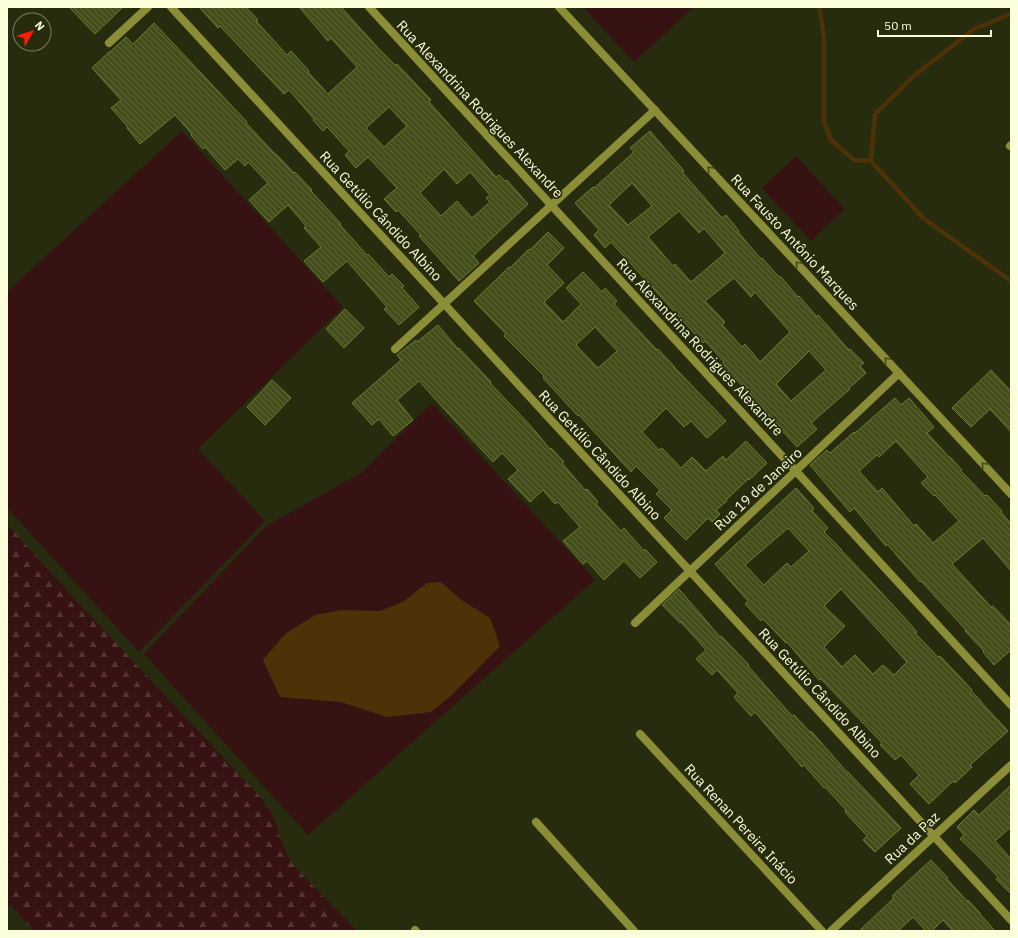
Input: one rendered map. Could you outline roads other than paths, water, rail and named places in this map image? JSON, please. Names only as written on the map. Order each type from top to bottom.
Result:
[{"type":"street","points":[[109,43],[148,7]]},
{"type":"street","name":"Rua Getúlio Cândido Albino","points":[[170,7],[1011,920]]},
{"type":"street","name":"Rua Alexandrina Rodrigues Alexandre","points":[[369,7],[1011,705]]},
{"type":"street","name":"Rua Fausto Antônio Marques","points":[[559,7],[1011,494]]},
{"type":"street","points":[[395,349],[655,110]]},
{"type":"street","name":"Rua 19 de Janeiro","points":[[635,623],[899,373]]},
{"type":"street","name":"Rua Renan Pereira Inácio","points":[[640,734],[822,931]]},
{"type":"street","name":"Rua da Paz","points":[[831,931],[1011,765]]},
{"type":"street","points":[[536,822],[634,931]]},
{"type":"waterway","points":[[819,7],[824,36],[824,122],[831,140],[854,160],[871,161]]},
{"type":"waterway","points":[[1011,14],[974,29],[915,75],[875,114],[871,161],[923,218],[1011,281]]}]
